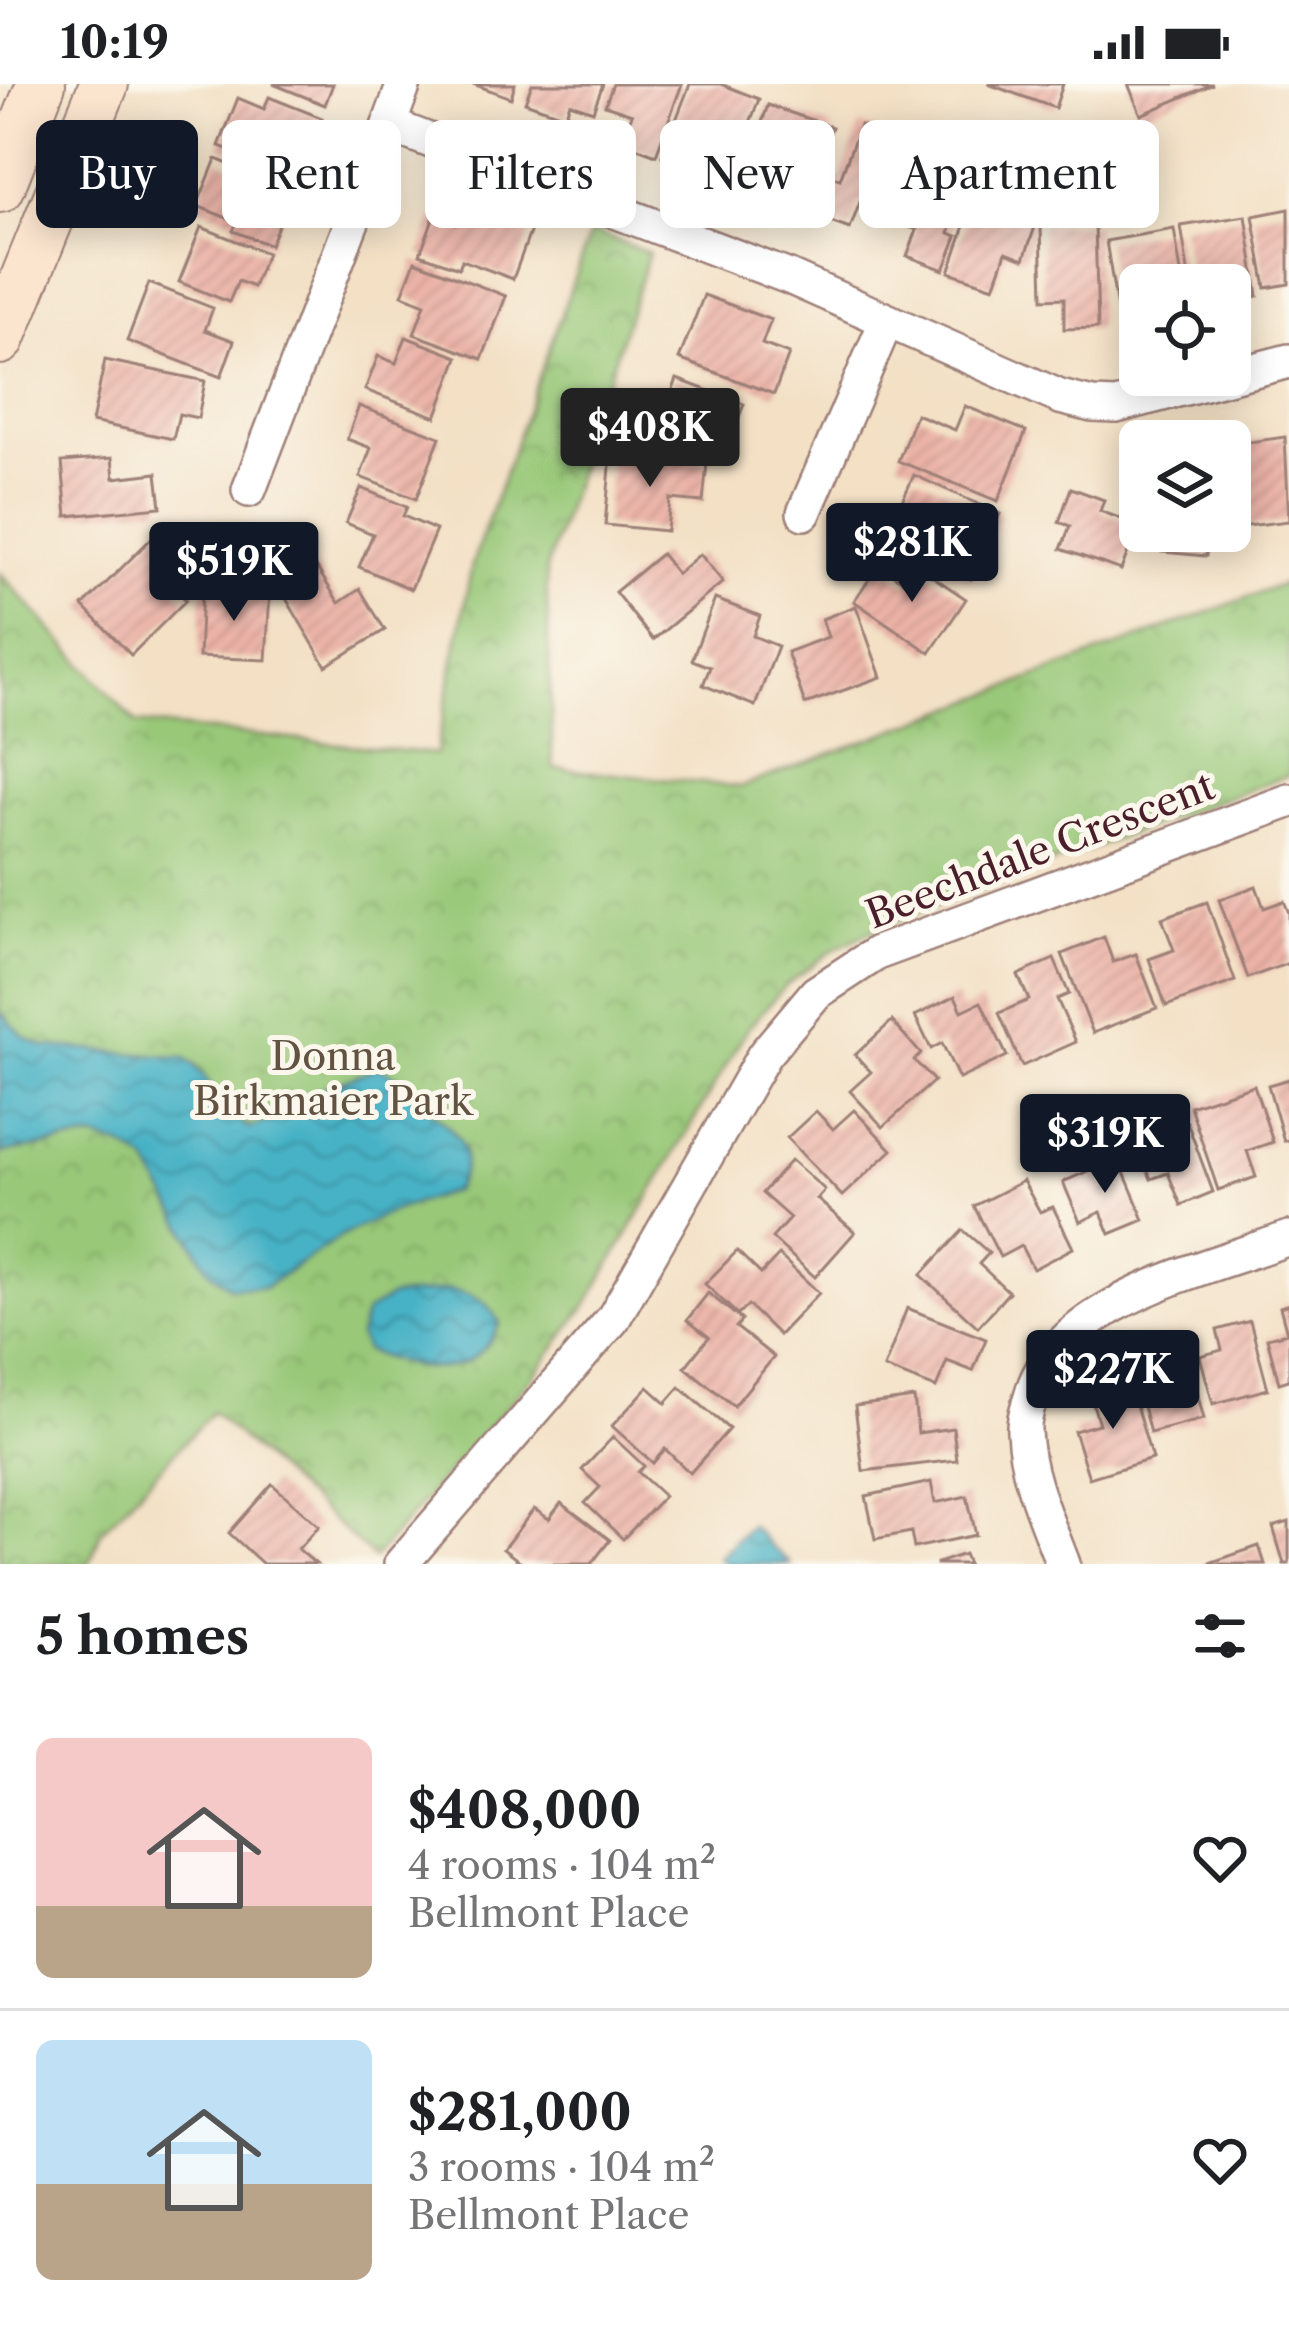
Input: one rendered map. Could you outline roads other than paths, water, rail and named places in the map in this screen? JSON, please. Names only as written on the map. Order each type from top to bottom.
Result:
[{"type":"main road","points":[[0,188],[40,84]]},
{"type":"main road","points":[[0,340],[104,84]]},
{"type":"street","points":[[390,120],[404,84]]},
{"type":"street","points":[[401,129],[790,277],[1060,397],[1092,406],[1116,406],[1289,361]]},
{"type":"street","points":[[249,490],[349,228]]},
{"type":"street","points":[[804,513],[886,322]]},
{"type":"street","name":"Beechdale Crescent","points":[[401,1564],[613,1319],[764,1055],[816,993],[877,952],[1289,802]]},
{"type":"street","points":[[1063,1564],[1029,1472],[1023,1426],[1037,1376],[1069,1334],[1113,1303],[1289,1238]]},
{"type":"water","points":[[0,1011],[23,1036],[43,1046],[185,1058],[249,1128],[282,1116],[308,1094],[378,1067],[403,1082],[453,1131],[464,1151],[462,1175],[454,1191],[395,1210],[342,1236],[265,1287],[230,1287],[208,1269],[147,1162],[124,1147],[94,1138],[0,1153]]},
{"type":"water","points":[[449,1290],[479,1299],[500,1323],[475,1356],[459,1365],[423,1367],[365,1350],[359,1336],[366,1312],[391,1297]]},
{"type":"water","points":[[750,1525],[790,1564],[726,1564],[719,1557]]},
{"type":"park label","name":"Donna Birkmaier Park","points":[[333,1078]]}]
